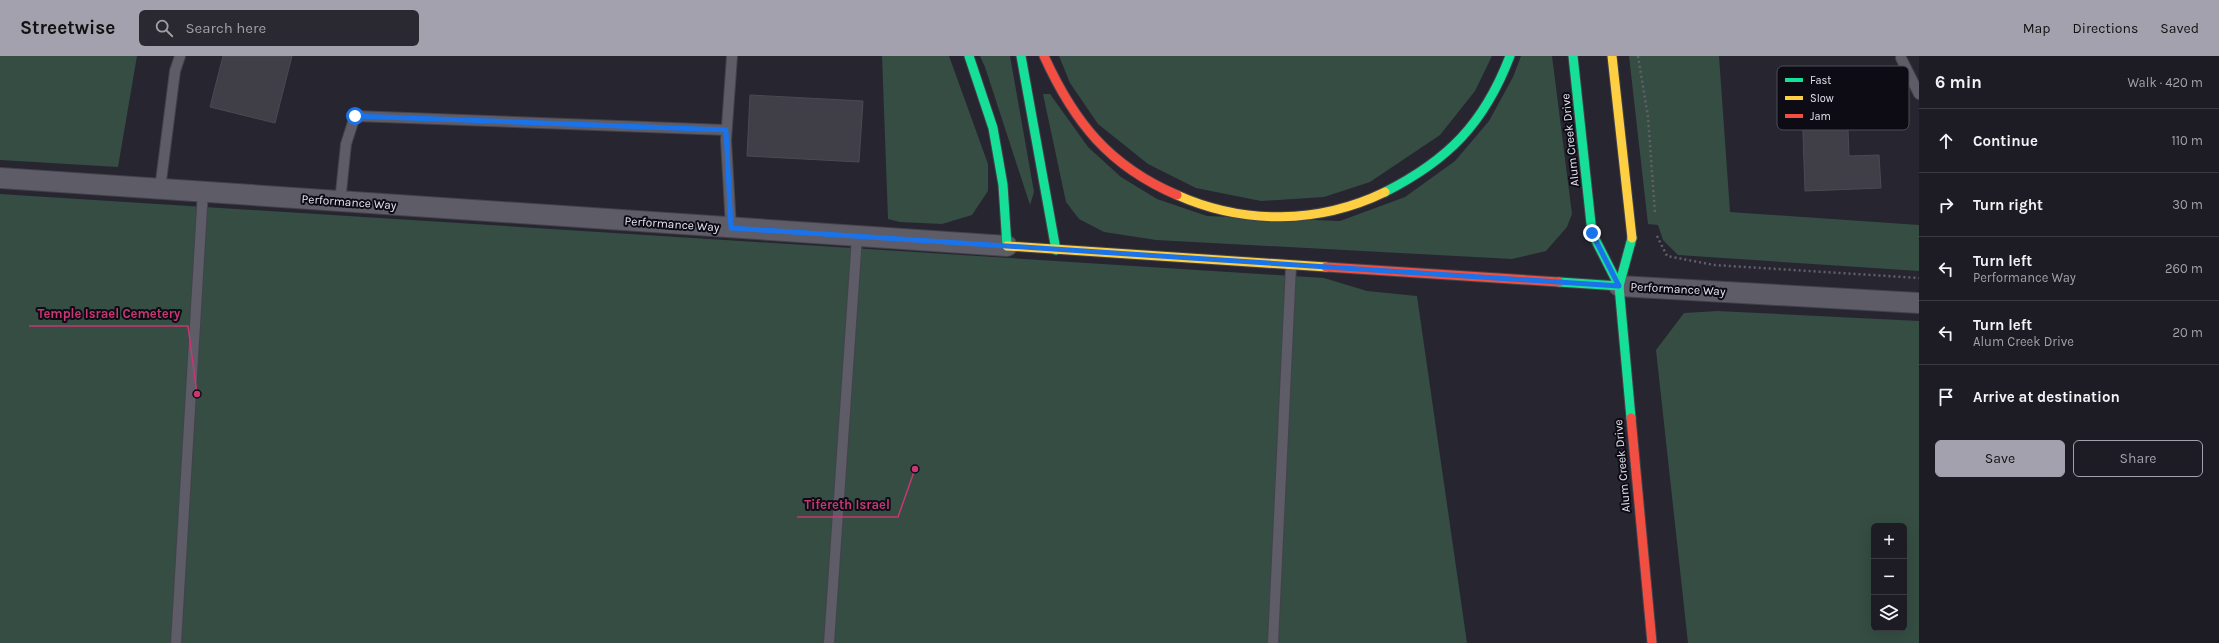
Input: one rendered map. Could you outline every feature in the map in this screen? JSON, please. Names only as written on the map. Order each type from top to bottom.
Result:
[{"type":"main road","points":[[969,56],[993,128],[1003,184],[1006,246]]},
{"type":"main road","points":[[1021,56],[1056,250]]},
{"type":"main road","points":[[1044,56],[1057,85],[1079,120],[1108,150],[1139,176],[1186,200],[1234,214],[1287,216],[1337,211],[1390,190],[1438,161],[1477,118],[1505,71],[1510,56]]},
{"type":"main road","name":"Alum Creek Drive","points":[[1573,56],[1592,233],[1619,286]]},
{"type":"main road","name":"Alum Creek Drive","points":[[1612,56],[1633,236],[1619,286],[1652,643]]},
{"type":"main road","name":"Performance Way","points":[[1006,246],[1291,266],[1619,286]]},
{"type":"street","name":"Performance Way","points":[[0,178],[1006,246]]},
{"type":"street","name":"Performance Way","points":[[1619,286],[1919,303]]},
{"type":"lane","points":[[160,189],[175,71],[180,56]]},
{"type":"lane","points":[[731,228],[726,130],[732,56]]},
{"type":"lane","points":[[1901,58],[1905,66]]},
{"type":"lane","points":[[1909,74],[1919,94]]},
{"type":"lane","points":[[340,202],[346,144],[355,116],[726,130]]},
{"type":"lane","points":[[176,643],[203,191]]},
{"type":"lane","points":[[829,643],[857,237]]},
{"type":"lane","points":[[1273,643],[1291,266]]},
{"type":"path","points":[[1638,56],[1648,117],[1655,216]]},
{"type":"path","points":[[1656,231],[1657,238],[1667,256],[1685,260],[1714,265],[1919,278]]},
{"type":"green space","points":[[0,56],[137,56],[118,167],[0,160]]},
{"type":"green space","points":[[882,56],[949,56],[988,164],[988,191],[972,215],[942,224],[900,222],[888,219]]},
{"type":"green space","points":[[980,56],[1010,56],[1034,192],[1030,205],[985,67]]},
{"type":"green space","points":[[1059,56],[1492,56],[1475,91],[1440,135],[1370,182],[1324,197],[1261,201],[1196,188],[1148,164],[1098,124],[1070,83]]},
{"type":"green space","points":[[1521,56],[1552,56],[1572,214],[1567,227],[1546,251],[1512,259],[1156,240],[1104,232],[1079,219],[1066,202],[1043,94],[1050,94],[1088,147],[1121,177],[1157,199],[1207,216],[1340,221],[1405,197],[1455,161],[1489,121],[1513,77]]},
{"type":"green space","points":[[1629,56],[1719,56],[1730,212],[1919,225],[1919,271],[1678,255],[1663,240],[1658,225],[1648,224]]},
{"type":"green space","points":[[0,194],[1324,278],[1367,291],[1417,296],[1467,643],[0,643]]},
{"type":"green space","points":[[1717,311],[1919,321],[1919,643],[1688,643],[1656,350],[1684,313]]},
{"type":"building","points":[[223,56],[292,56],[275,123],[210,107]]},
{"type":"building","points":[[750,95],[863,101],[859,162],[747,156]]},
{"type":"building","points":[[1803,130],[1848,130],[1849,156],[1879,155],[1881,188],[1805,191]]},
{"type":"traffic: fast","points":[[969,56],[993,128],[1003,185],[1007,246]]},
{"type":"traffic: fast","points":[[1021,56],[1056,250]]},
{"type":"traffic: fast","points":[[1385,192],[1427,167],[1461,138],[1476,120],[1488,101],[1500,80],[1510,56]]},
{"type":"traffic: fast","points":[[1573,56],[1592,233],[1619,286]]},
{"type":"traffic: fast","points":[[1631,418],[1619,286],[1632,238]]},
{"type":"traffic: fast","points":[[1559,282],[1619,286]]},
{"type":"traffic: slow","points":[[1612,56],[1632,238]]},
{"type":"traffic: slow","points":[[1177,195],[1202,205],[1228,212],[1255,216],[1281,217],[1308,215],[1334,210],[1360,203],[1385,192]]},
{"type":"traffic: slow","points":[[1007,246],[1326,267]]},
{"type":"traffic: jam","points":[[1044,56],[1068,101],[1081,121],[1096,139],[1113,156],[1132,170],[1177,195]]},
{"type":"traffic: jam","points":[[1326,267],[1559,282]]},
{"type":"traffic: jam","points":[[1631,418],[1652,643]]},
{"type":"place","name":"Temple Israel Cemetery","points":[[197,394]]},
{"type":"place","name":"Tifereth Israel","points":[[915,469]]},
{"type":"route","points":[[355,116],[726,130],[731,228],[1291,266],[1619,286],[1592,233]]}]
